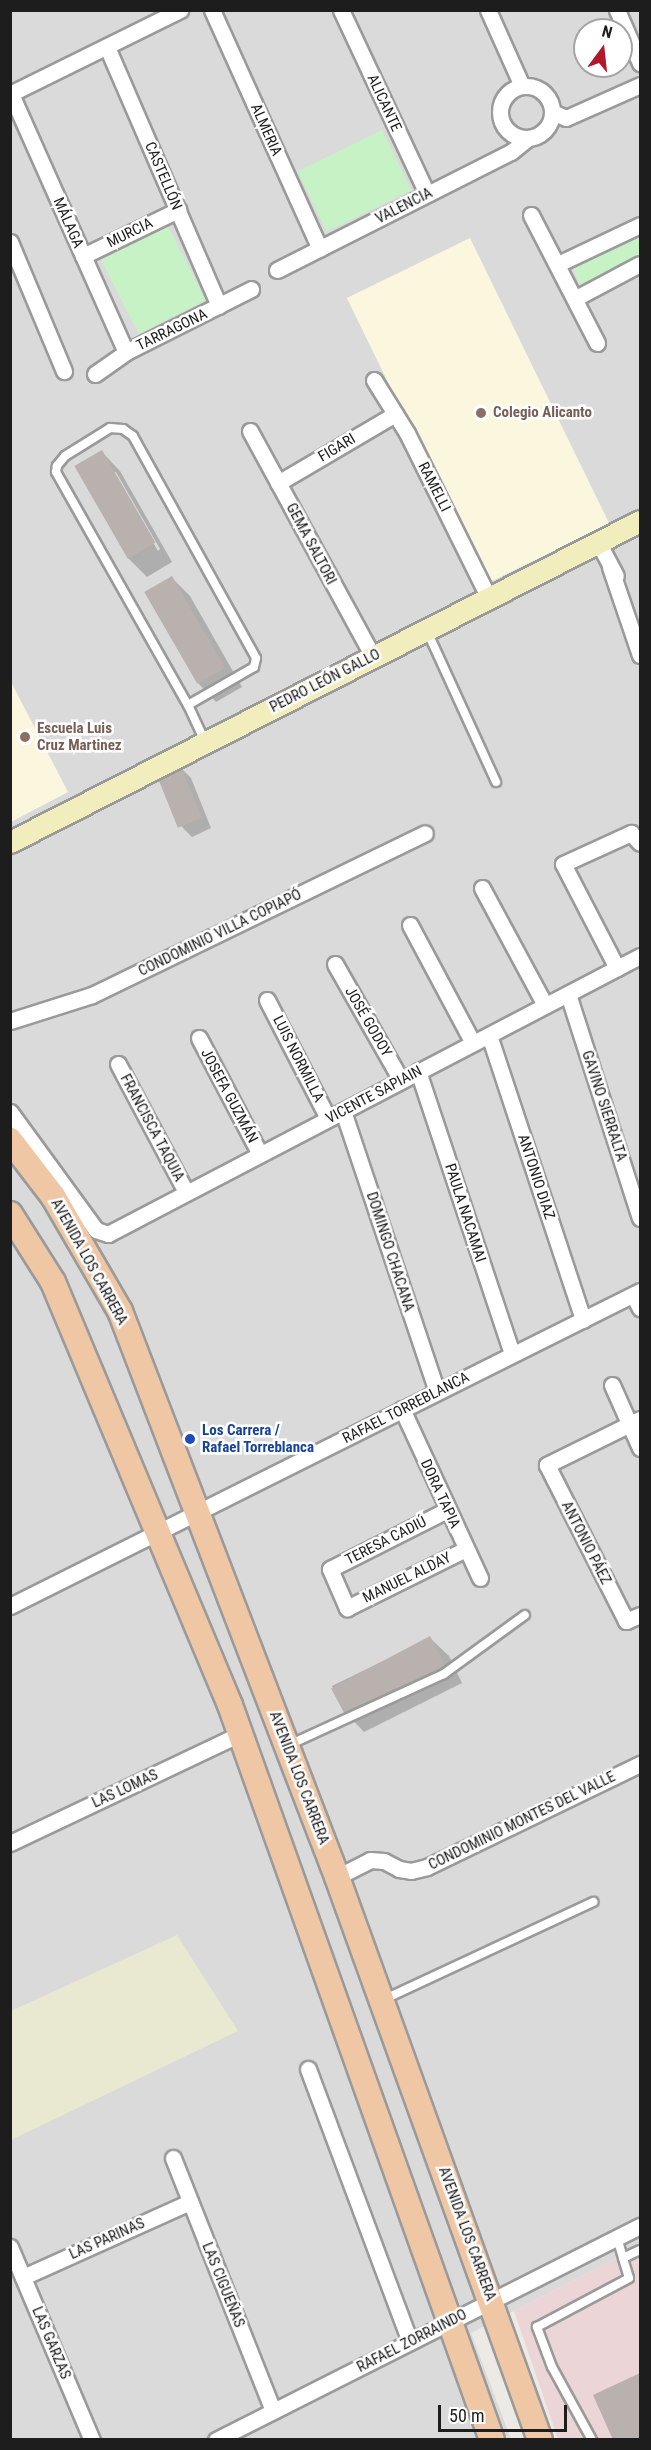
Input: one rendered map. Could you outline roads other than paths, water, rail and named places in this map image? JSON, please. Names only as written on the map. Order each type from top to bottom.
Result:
[{"type":"main road","name":"AVENIDA LOS CARRERA","points":[[10,1140],[58,1204],[120,1311],[196,1515],[337,1877],[492,2300],[540,2439]]},
{"type":"main road","points":[[10,1214],[53,1282],[230,1704],[492,2439]]},
{"type":"street","points":[[11,94],[180,10]]},
{"type":"street","name":"ALMERIA","points":[[212,10],[320,249]]},
{"type":"street","name":"ALICANTE","points":[[341,10],[427,194]]},
{"type":"street","points":[[488,10],[522,86]]},
{"type":"street","points":[[617,10],[640,63]]},
{"type":"street","name":"CASTELLÓN","points":[[107,46],[219,306]]},
{"type":"street","points":[[528,138],[514,135],[503,124],[500,116],[502,101],[508,94],[522,86],[540,90],[550,103],[552,112],[566,118],[640,85]]},
{"type":"street","name":"MÁLAGA","points":[[11,94],[126,352]]},
{"type":"street","name":"VALENCIA","points":[[278,270],[511,152],[528,138],[545,131],[552,112]]},
{"type":"street","name":"MURCIA","points":[[83,256],[178,210]]},
{"type":"street","points":[[531,215],[576,298],[597,343]]},
{"type":"street","points":[[558,264],[640,225]]},
{"type":"street","points":[[10,242],[64,371]]},
{"type":"street","points":[[576,298],[640,264]]},
{"type":"street","name":"TARRAGONA","points":[[95,374],[126,352],[251,289]]},
{"type":"street","name":"RAMELLI","points":[[374,380],[395,414],[489,598]]},
{"type":"street","name":"FIGARI","points":[[278,483],[395,414]]},
{"type":"street","name":"GEMA SALTORI","points":[[250,431],[373,657]]},
{"type":"street","name":"PEDRO LEÓN GALLO","points":[[10,842],[640,520]]},
{"type":"street","points":[[598,542],[640,620]]},
{"type":"street","points":[[610,567],[640,655]]},
{"type":"street","name":"CONDOMINIO VILLA COPIAPÓ","points":[[10,1021],[92,995],[425,833]]},
{"type":"street","points":[[617,968],[563,864],[631,833],[640,843]]},
{"type":"street","points":[[482,888],[545,1005]]},
{"type":"street","points":[[410,925],[472,1043]]},
{"type":"street","name":"VICENTE SAPIAIN","points":[[10,1112],[96,1230],[108,1234],[545,1005],[617,968],[640,959]]},
{"type":"street","name":"JOSÉ GODOY","points":[[334,964],[401,1080]]},
{"type":"street","name":"GAVINO SIERRALTA","points":[[568,994],[640,1218]]},
{"type":"street","name":"LUIS NORMILLA","points":[[267,1000],[328,1119]]},
{"type":"street","name":"ANTONIO DIAZ","points":[[489,1035],[583,1320]]},
{"type":"street","name":"JOSEFA GUZMÁN","points":[[198,1038],[260,1154]]},
{"type":"street","name":"FRANCISCA TAQUIA","points":[[118,1064],[186,1192]]},
{"type":"street","name":"PAULA NACAMAI","points":[[418,1071],[512,1354]]},
{"type":"street","name":"DOMINGO CHACANA","points":[[343,1111],[436,1392]]},
{"type":"street","name":"RAFAEL TORREBLANCA","points":[[10,1606],[196,1515],[512,1354],[583,1320],[638,1298]]},
{"type":"street","points":[[612,1385],[635,1422],[640,1448]]},
{"type":"street","name":"DORA TAPIA","points":[[402,1409],[480,1578]]},
{"type":"street","name":"ANTONIO PÁEZ","points":[[635,1422],[547,1465],[626,1622],[640,1615]]},
{"type":"street","name":"TERESA CADIÚ","points":[[347,1608],[330,1569],[447,1510]]},
{"type":"street","name":"MANUEL ALDAY","points":[[347,1608],[466,1549]]},
{"type":"street","name":"LAS LOMAS","points":[[10,1843],[240,1734]]},
{"type":"street","name":"CONDOMINIO MONTES DEL VALLE","points":[[337,1877],[370,1860],[411,1871],[427,1867],[640,1764]]},
{"type":"street","points":[[308,2069],[410,2342]]},
{"type":"street","name":"LAS CIGUEÑAS","points":[[173,2158],[273,2411]]},
{"type":"street","name":"LAS PARINAS","points":[[23,2277],[190,2202]]},
{"type":"street","name":"RAFAEL ZORRAINDO","points":[[216,2439],[640,2226]]},
{"type":"street","name":"LAS GARZAS","points":[[10,2247],[92,2439]]},
{"type":"lane","points":[[188,705],[254,667],[256,658],[133,436],[123,429],[110,428],[65,456],[57,466],[56,472],[188,705],[206,742]]},
{"type":"lane","points":[[427,629],[496,782]]},
{"type":"lane","points":[[286,1746],[444,1674],[525,1615]]},
{"type":"lane","points":[[382,2001],[593,1902]]},
{"type":"lane","points":[[591,2439],[552,2367],[537,2327],[629,2278],[617,2238]]},
{"type":"lane","points":[[623,2258],[640,2250]]},
{"type":"place","name":"Colegio Alicanto","points":[[481,413]]},
{"type":"place","name":"Escuela Luis Cruz Martinez","points":[[25,737]]},
{"type":"place","name":"Los Carrera / Rafael Torreblanca","points":[[190,1439]]}]
